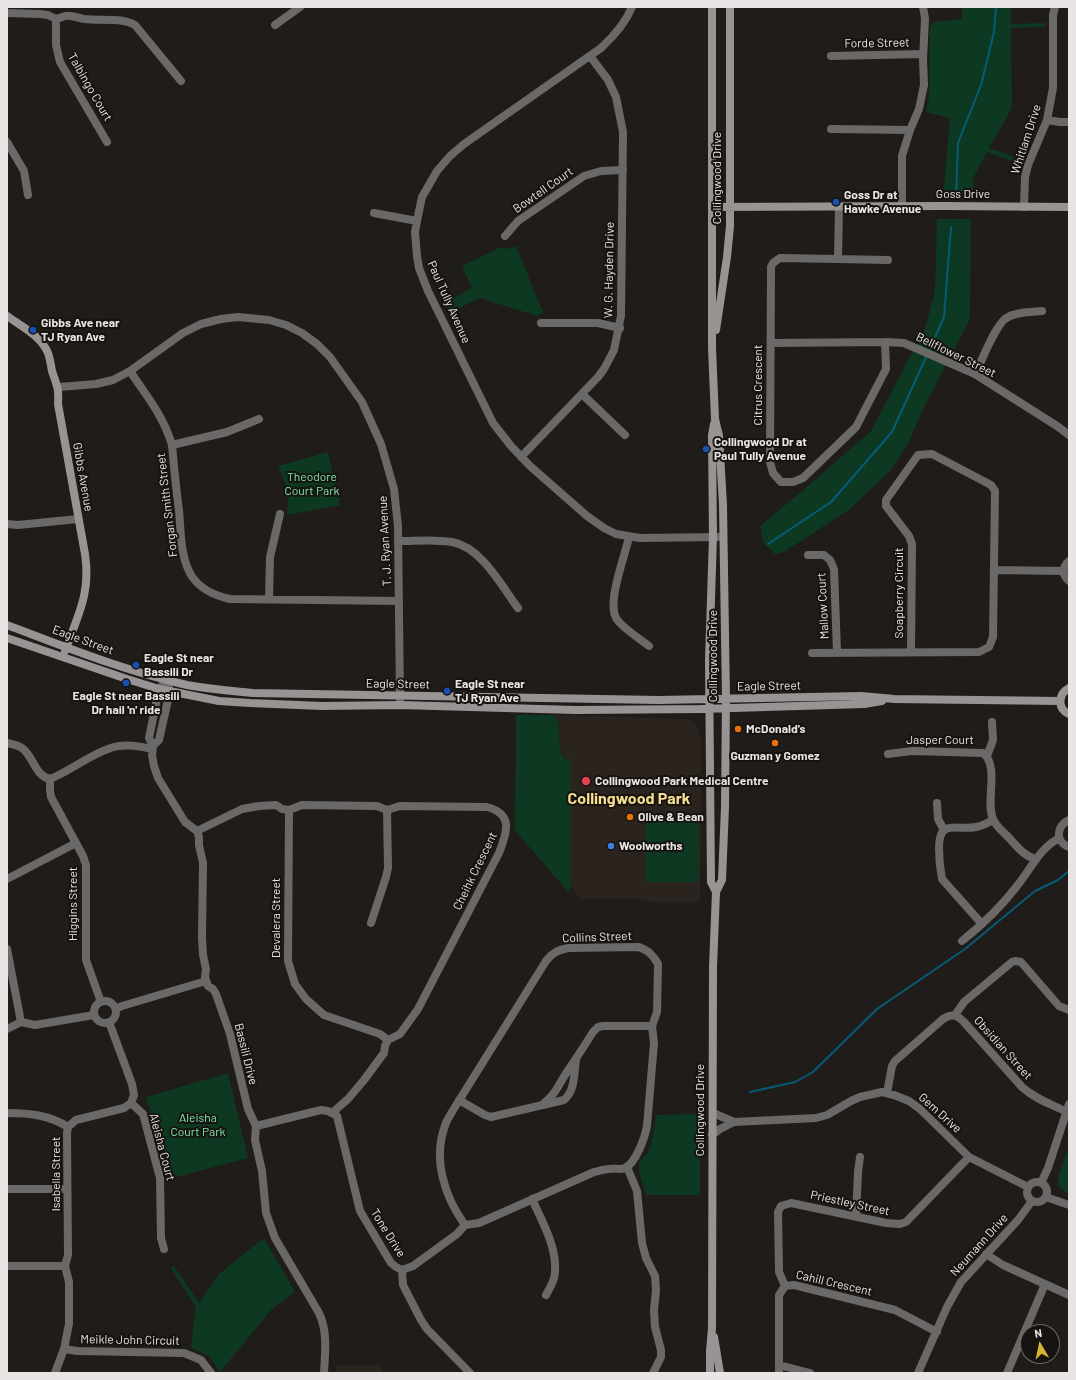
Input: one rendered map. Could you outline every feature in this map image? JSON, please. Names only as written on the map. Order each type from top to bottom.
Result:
[{"type":"street","points":[[275,25],[300,7]]},
{"type":"street","name":"Paul Tully Avenue","points":[[632,7],[628,17],[616,35],[590,56],[464,144],[436,171],[422,197],[417,221],[415,244],[419,268],[428,291],[493,423],[521,457],[587,516],[616,534],[629,537],[723,537]]},
{"type":"street","name":"Collingwood Drive","points":[[710,1373],[712,1328],[713,967],[716,892],[722,880],[725,807],[726,708],[721,465],[719,436],[715,419],[712,348],[712,7]]},
{"type":"street","name":"Collingwood Drive","points":[[712,348],[727,257],[730,207],[730,7]]},
{"type":"street","points":[[902,206],[902,156],[910,130],[919,109],[924,85],[923,54],[925,18],[923,7]]},
{"type":"street","name":"Whitlam Drive","points":[[1024,207],[1025,177],[1028,165],[1047,120],[1053,88],[1053,15],[1055,7]]},
{"type":"street","points":[[7,13],[40,14],[48,15],[56,19],[65,16],[72,16],[86,19],[114,20],[130,23],[135,25],[181,81]]},
{"type":"street","name":"Talbingo Court","points":[[56,19],[56,45],[60,62],[107,142]]},
{"type":"street","name":"Forde Street","points":[[831,56],[923,54]]},
{"type":"street","name":"W. G. Hayden Drive","points":[[521,457],[598,377],[614,350],[620,328],[622,296],[623,132],[618,102],[613,88],[590,56]]},
{"type":"street","points":[[1047,120],[1069,122]]},
{"type":"street","points":[[831,129],[910,130]]},
{"type":"street","points":[[7,142],[24,171],[28,195]]},
{"type":"street","name":"Bowtell Court","points":[[505,236],[518,221],[584,176],[601,171],[623,170]]},
{"type":"street","points":[[839,206],[838,259],[888,260]]},
{"type":"street","name":"Goss Drive","points":[[713,207],[1069,207]]},
{"type":"street","points":[[374,213],[417,221]]},
{"type":"street","name":"Citrus Crescent","points":[[838,259],[780,258],[773,263],[771,267],[770,462],[773,473],[781,482],[793,482],[804,478],[856,427],[886,369],[885,342]]},
{"type":"street","points":[[975,374],[998,327],[1006,319],[1017,314],[1042,311]]},
{"type":"street","name":"Gibbs Avenue","points":[[7,316],[44,345],[52,371],[59,387],[58,404],[87,566],[87,582],[83,603],[63,658]]},
{"type":"street","name":"T. J. Ryan Avenue","points":[[59,387],[96,384],[113,380],[130,371],[183,333],[201,324],[238,316],[269,320],[286,325],[302,333],[317,344],[330,357],[362,402],[381,444],[394,489],[399,541],[400,705]]},
{"type":"street","points":[[541,323],[598,323],[620,328]]},
{"type":"street","name":"Bellflower Street","points":[[771,343],[904,343],[975,374],[1069,435]]},
{"type":"street","name":"Forgan Smith Street","points":[[130,371],[161,416],[167,428],[172,445],[184,555],[189,572],[200,586],[218,596],[230,599],[399,601]]},
{"type":"street","points":[[582,394],[625,435]]},
{"type":"street","points":[[172,445],[227,432],[260,419]]},
{"type":"street","name":"Collingwood Drive","points":[[715,419],[712,435],[713,537],[709,660],[711,882],[716,892]]},
{"type":"street","name":"Soapberry Circuit","points":[[911,652],[912,544],[910,536],[886,506],[886,500],[918,455],[932,454],[991,485],[995,491],[994,570]]},
{"type":"street","points":[[269,599],[270,557],[280,514]]},
{"type":"street","points":[[7,524],[18,525],[78,519]]},
{"type":"street","points":[[629,537],[613,600],[614,612],[616,618],[621,624],[649,646]]},
{"type":"street","points":[[399,541],[451,542],[461,544],[472,550],[481,558],[518,608]]},
{"type":"street","name":"Mallow Court","points":[[808,555],[824,555],[830,560],[834,569],[837,652]]},
{"type":"street","points":[[1069,561],[1063,571],[1069,581]]},
{"type":"street","points":[[812,653],[979,652],[989,647],[993,637],[994,570],[1063,571]]},
{"type":"street","name":"Eagle Street","points":[[7,625],[123,668],[166,680],[215,689],[253,693],[659,700],[861,696],[894,699],[1060,701]]},
{"type":"street","name":"Eagle Street","points":[[7,638],[159,689],[220,701],[250,704],[322,706],[400,705],[546,710],[710,709],[864,704],[894,699]]},
{"type":"street","points":[[116,1009],[206,981],[202,937],[203,863],[197,831],[185,822],[158,778],[154,766],[152,747],[149,738],[159,689],[166,680]]},
{"type":"street","points":[[7,743],[22,748],[28,753],[40,774],[44,778],[50,779],[109,748],[120,746],[152,747],[159,740],[170,691],[166,680]]},
{"type":"street","points":[[1069,688],[1063,693],[1060,701],[1062,710],[1069,714]]},
{"type":"street","points":[[987,756],[992,740],[992,722]]},
{"type":"street","name":"Jasper Court","points":[[888,754],[912,751],[983,753],[987,756],[991,765],[990,804],[993,820]]},
{"type":"street","name":"Higgins Street","points":[[50,779],[50,790],[52,797],[83,856],[86,865],[86,960],[101,1002]]},
{"type":"street","points":[[937,803],[938,819],[944,830]]},
{"type":"street","name":"Cheihk Crescent","points":[[197,831],[242,809],[276,805],[282,809],[288,810],[302,805],[376,806],[387,810],[400,806],[487,807],[494,809],[504,817],[507,834],[500,853],[418,1009],[400,1034],[388,1040]]},
{"type":"street","name":"Devalera Street","points":[[288,810],[288,961],[294,984],[306,999],[324,1014],[380,1034],[388,1040]]},
{"type":"street","points":[[371,923],[387,873],[387,810]]},
{"type":"street","points":[[982,924],[942,879],[940,871],[939,838],[944,830],[955,827],[977,827],[993,820],[1022,853],[1035,859]]},
{"type":"street","points":[[1069,820],[1061,825],[1059,829],[1059,838],[1063,844],[1069,847]]},
{"type":"street","points":[[962,941],[982,924],[1017,886],[1045,847],[1059,838]]},
{"type":"street","points":[[7,879],[76,843]]},
{"type":"street","name":"Collins Street","points":[[465,1225],[448,1195],[441,1168],[440,1146],[446,1124],[459,1100],[546,961],[552,954],[560,949],[639,947],[648,950],[654,957],[658,967],[657,1012],[652,1026],[654,1043],[647,1126],[639,1151],[631,1164],[626,1167]]},
{"type":"street","points":[[7,949],[21,1022]]},
{"type":"street","points":[[956,1015],[964,1002],[1015,961],[1021,962],[1060,1006],[1069,1010]]},
{"type":"street","name":"Bassili Drive","points":[[206,981],[208,986],[213,989],[216,994],[230,1034],[248,1109],[256,1126],[255,1140],[262,1171],[266,1213],[275,1238],[323,1321],[325,1332],[324,1373]]},
{"type":"street","points":[[101,1002],[110,1002],[116,1009],[115,1017],[109,1022],[102,1023],[94,1015],[96,1006],[101,1002]]},
{"type":"street","points":[[7,1029],[21,1022],[35,1025],[94,1015]]},
{"type":"street","name":"Obsidian Street","points":[[887,1093],[892,1066],[895,1061],[943,1019],[948,1016],[956,1015],[1030,1095],[1039,1100],[1068,1108]]},
{"type":"street","points":[[109,1022],[132,1084],[134,1095],[131,1103]]},
{"type":"street","points":[[541,1105],[550,1100],[555,1094],[568,1069],[576,1060],[593,1032],[598,1027],[652,1026]]},
{"type":"street","points":[[256,1126],[321,1110],[332,1113],[348,1099],[364,1080],[384,1053],[388,1040]]},
{"type":"street","points":[[459,1100],[485,1116],[491,1117],[564,1100],[569,1096],[572,1089],[576,1060]]},
{"type":"street","name":"Gem Drive","points":[[712,1135],[734,1122],[816,1118],[827,1115],[850,1101],[860,1097],[887,1093],[910,1102],[920,1109],[969,1157],[1028,1187]]},
{"type":"street","name":"Isabella Street","points":[[55,1373],[64,1348],[69,1324],[69,1282],[65,1266],[68,1255],[68,1127],[76,1120],[124,1108],[131,1103]]},
{"type":"street","name":"Aleisha Court","points":[[131,1103],[143,1114],[160,1178],[161,1238],[164,1249]]},
{"type":"street","points":[[1041,1183],[1048,1168],[1068,1108]]},
{"type":"street","points":[[7,1113],[28,1113],[55,1119],[68,1127]]},
{"type":"street","name":"Tone Drive","points":[[332,1113],[337,1116],[339,1121],[360,1211],[391,1262],[402,1270],[403,1285],[427,1329],[470,1373]]},
{"type":"street","name":"Gem Drive","points":[[713,1113],[734,1122]]},
{"type":"street","points":[[856,1217],[860,1157]]},
{"type":"street","name":"Priestley Street","points":[[785,1286],[779,1272],[778,1212],[781,1206],[791,1202],[893,1225],[900,1224],[906,1222],[969,1157]]},
{"type":"street","points":[[402,1270],[408,1269],[419,1262],[457,1234],[465,1225],[479,1223],[594,1172],[626,1167],[637,1191],[642,1243],[646,1258],[655,1276],[655,1327],[661,1350],[661,1357],[653,1373]]},
{"type":"street","points":[[1034,1182],[1041,1183],[1046,1187],[1046,1196],[1039,1202],[1032,1201],[1027,1194],[1028,1187],[1034,1182]]},
{"type":"street","points":[[7,1188],[68,1189]]},
{"type":"street","points":[[1046,1196],[1069,1205]]},
{"type":"street","points":[[532,1199],[550,1242],[554,1258],[556,1273],[546,1295]]},
{"type":"street","name":"Neumann Drive","points":[[918,1373],[947,1307],[961,1282],[1018,1220],[1032,1201]]},
{"type":"street","points":[[986,1254],[1003,1265],[1069,1295]]},
{"type":"street","points":[[7,1266],[65,1266]]},
{"type":"street","points":[[1007,1373],[1046,1284]]},
{"type":"street","name":"Cahill Crescent","points":[[779,1369],[779,1295],[785,1286],[794,1285],[895,1310],[937,1332]]},
{"type":"street","name":"Collingwood Drive","points":[[712,1328],[720,1373]]},
{"type":"street","name":"Meikle John Circuit","points":[[64,1348],[77,1351],[184,1353],[201,1360],[211,1373]]},
{"type":"street","points":[[779,1369],[810,1373]]},
{"type":"shaded area","points":[[555,715],[685,719],[691,720],[698,728],[702,740],[700,902],[651,902],[638,899],[581,899],[571,887],[571,759],[567,761],[561,751],[559,722]]},
{"type":"shaded area","points":[[336,1365],[381,1365],[384,1373],[336,1373]]},
{"type":"green space","points":[[962,7],[1011,7],[1011,24],[1045,23],[1045,27],[1011,28],[1012,108],[989,148],[1020,159],[1018,163],[987,152],[973,178],[972,198],[943,199],[950,118],[926,112],[929,96],[930,26],[933,22],[962,19]]},
{"type":"green space","points":[[937,219],[971,219],[970,319],[922,411],[908,444],[890,471],[850,509],[784,552],[775,554],[763,542],[760,526],[871,431],[925,328],[935,291]]},
{"type":"green space","points":[[516,246],[543,312],[537,316],[480,298],[449,313],[445,303],[472,288],[462,266],[501,247],[508,249]]},
{"type":"green space","name":"Theodore Court Park","points":[[328,452],[340,505],[287,515],[289,492],[278,466]]},
{"type":"green space","points":[[516,715],[555,715],[559,729],[561,752],[566,760],[571,759],[571,887],[568,892],[515,830]]},
{"type":"green space","points":[[646,816],[699,816],[699,882],[645,882]]},
{"type":"green space","name":"Aleisha Court Park","points":[[228,1073],[248,1158],[169,1179],[159,1138],[146,1097]]},
{"type":"green space","points":[[700,1114],[700,1195],[646,1195],[639,1173],[639,1164],[640,1160],[644,1157],[650,1146],[654,1133],[656,1115]]},
{"type":"green space","points":[[1069,1146],[1069,1194],[1060,1187],[1058,1177]]},
{"type":"green space","points":[[264,1238],[295,1292],[272,1309],[220,1372],[210,1357],[191,1347],[196,1307],[171,1268],[174,1266],[199,1303],[220,1273]]},
{"type":"waterway","points":[[956,197],[958,143],[981,85],[994,32],[996,7]]},
{"type":"waterway","points":[[929,351],[944,317],[951,227]]},
{"type":"waterway","points":[[768,544],[831,502],[892,432],[927,355]]},
{"type":"waterway","points":[[750,1092],[795,1082],[813,1072],[877,1009],[965,949],[1035,891],[1058,880],[1069,871]]},
{"type":"place","name":"Goss Dr at Hawke Avenue","points":[[836,202]]},
{"type":"place","name":"Gibbs Ave near TJ Ryan Ave","points":[[33,330]]},
{"type":"place","name":"Collingwood Dr at Paul Tully Avenue","points":[[706,449]]},
{"type":"place","name":"Eagle St near Bassili Dr","points":[[136,665]]},
{"type":"place","name":"Eagle St near Bassili Dr hail 'n' ride","points":[[126,683]]},
{"type":"place","name":"Eagle St near TJ Ryan Ave","points":[[447,691]]},
{"type":"place","name":"McDonald's","points":[[738,729]]},
{"type":"place","name":"Guzman y Gomez","points":[[775,743]]},
{"type":"place","name":"Collingwood Park Medical Centre","points":[[586,781]]},
{"type":"place","name":"Olive & Bean","points":[[630,817]]},
{"type":"place","name":"Woolworths","points":[[611,846]]},
{"type":"district","name":"Collingwood Park","points":[[629,799]]}]
